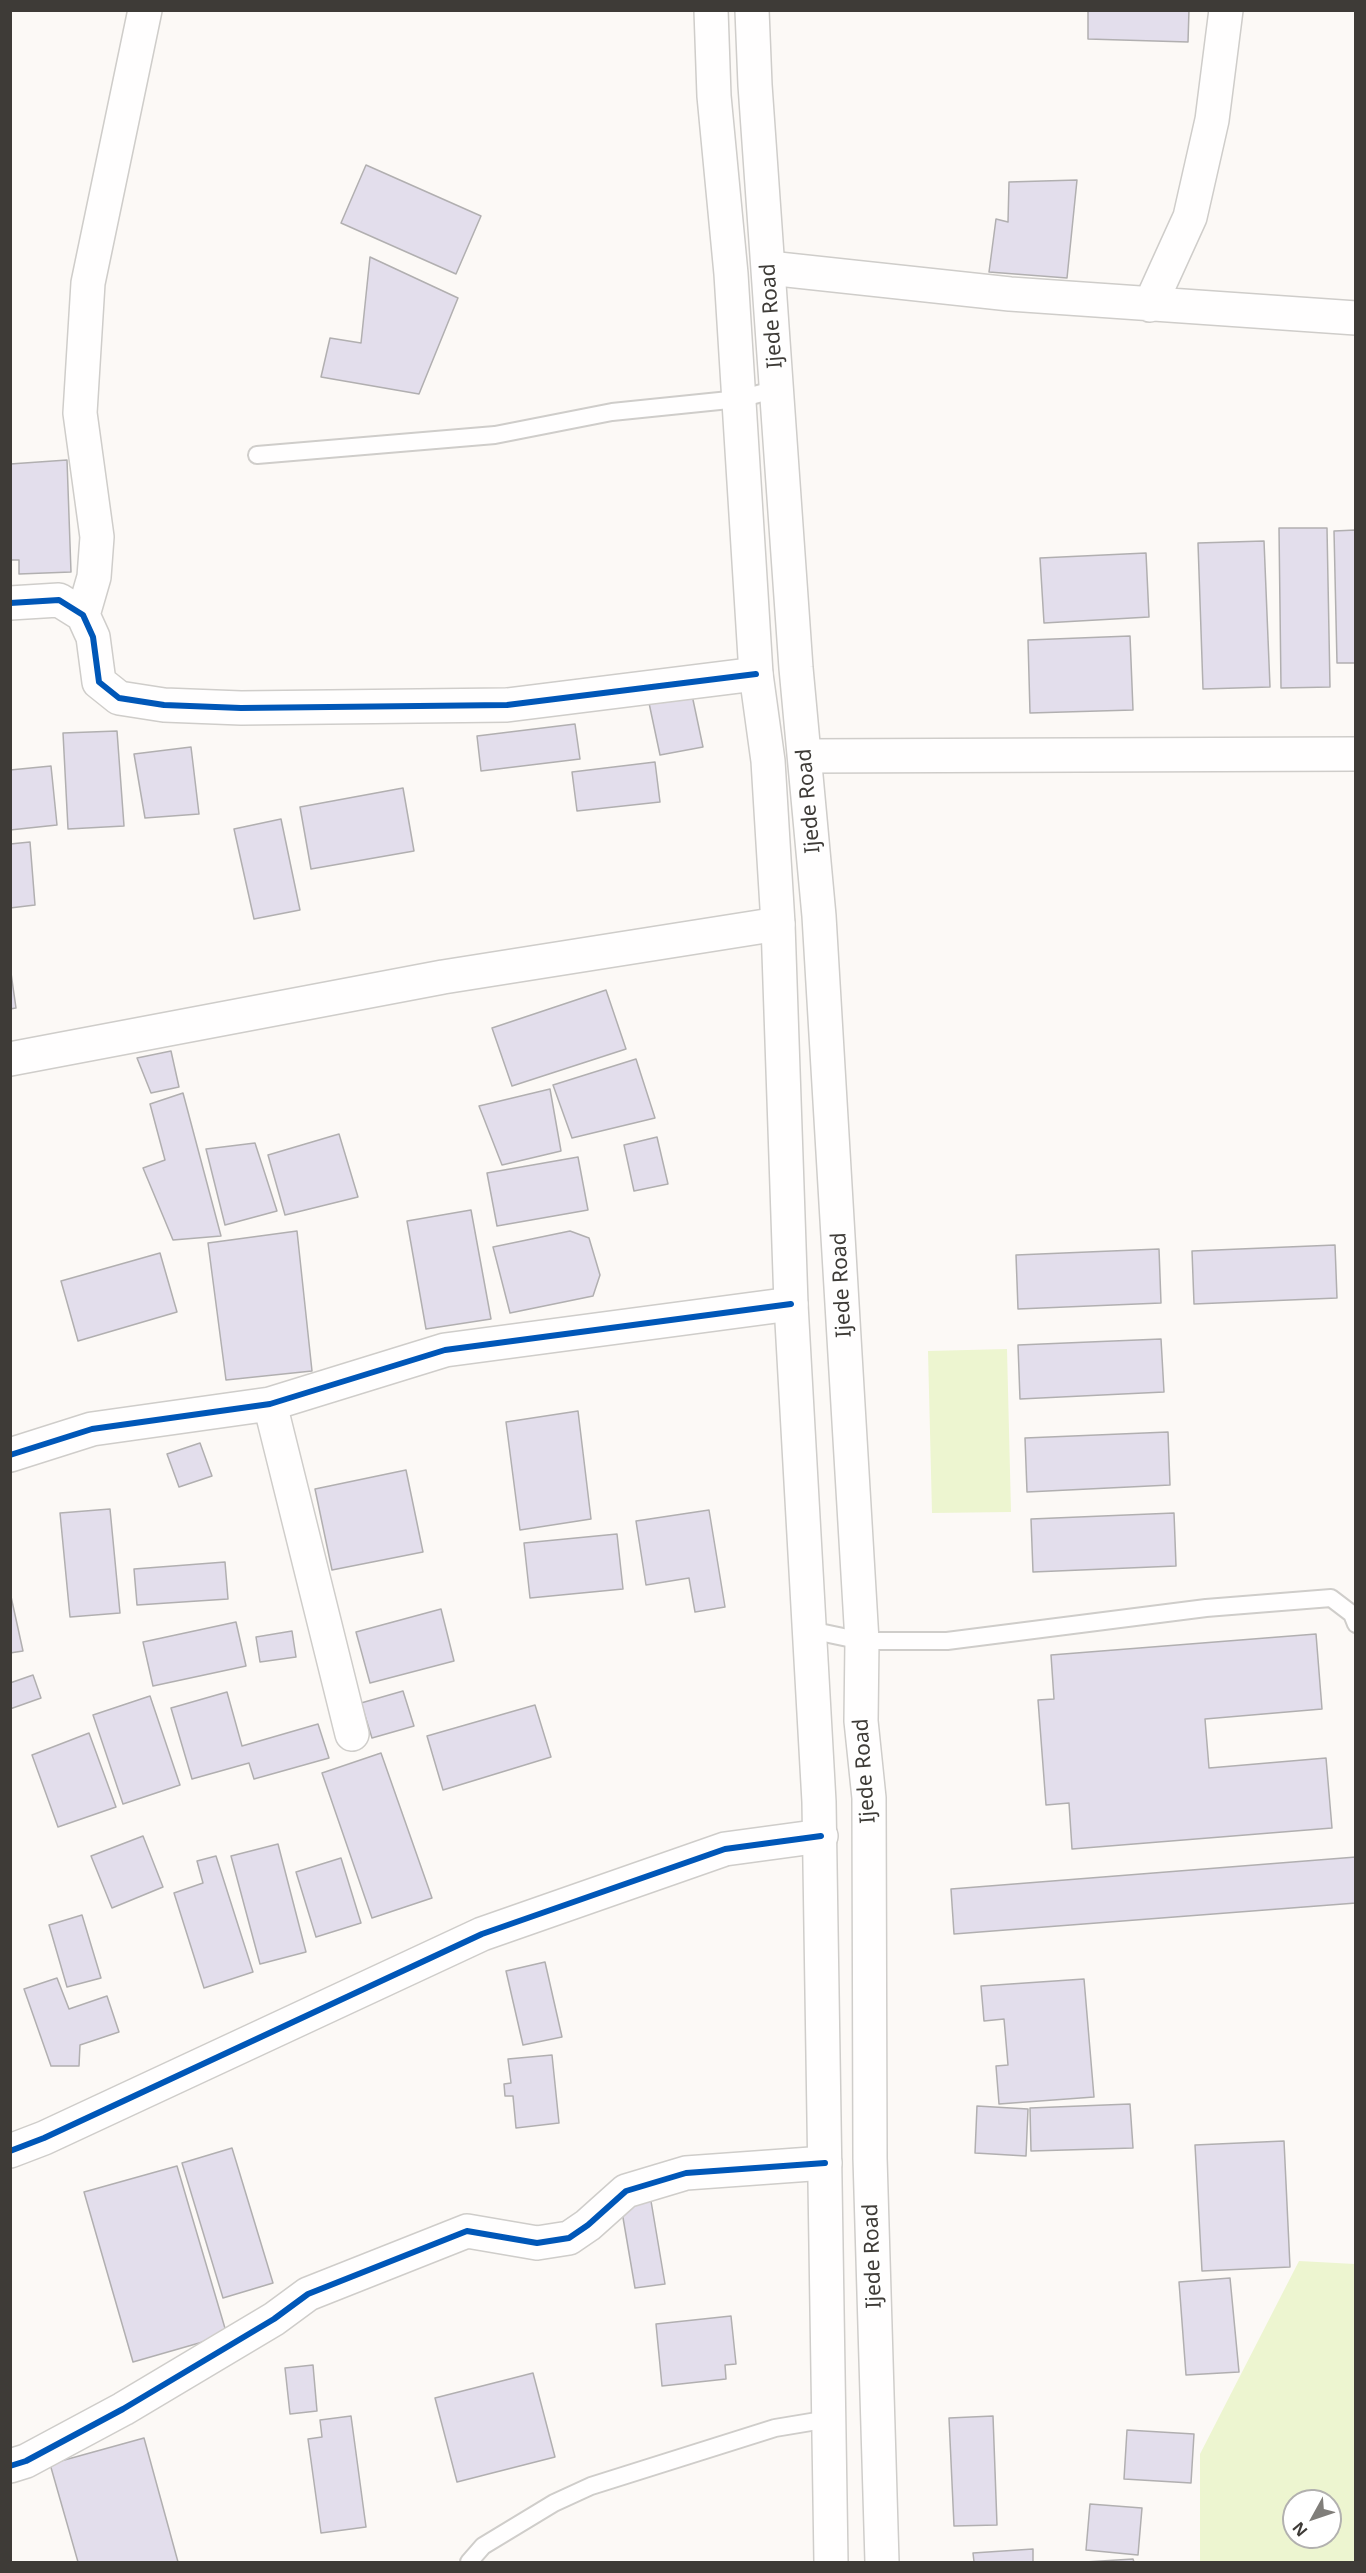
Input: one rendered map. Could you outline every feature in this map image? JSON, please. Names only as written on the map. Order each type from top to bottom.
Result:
[{"type":"street","points":[[83,615],[94,578],[97,537],[80,413],[88,283],[145,10]]},
{"type":"street","name":"Ijede Road","points":[[711,10],[714,96],[730,274],[756,674],[768,760],[778,924],[791,1304],[821,1836],[831,2562]]},
{"type":"street","name":"Ijede Road","points":[[752,10],[754,85],[769,268],[796,668],[806,756],[819,916],[862,1641],[861,1721],[869,1798],[870,2158],[882,2562]]},
{"type":"street","points":[[1150,305],[1190,218],[1212,120],[1226,10]]},
{"type":"street","points":[[769,268],[1010,294],[1356,318]]},
{"type":"street","points":[[10,603],[59,600],[83,615],[93,637],[99,681],[119,698],[164,705],[241,708],[507,705],[756,674]]},
{"type":"street","points":[[806,756],[1356,754]]},
{"type":"street","points":[[10,1059],[443,977],[778,924]]},
{"type":"street","points":[[10,1455],[92,1429],[270,1404],[445,1350],[791,1304]]},
{"type":"street","points":[[270,1404],[352,1734]]},
{"type":"street","points":[[10,2151],[44,2138],[482,1934],[725,1849],[821,1836]]},
{"type":"street","points":[[10,2466],[26,2461],[123,2409],[274,2319],[308,2294],[467,2231],[537,2243],[569,2238],[588,2225],[626,2191],[686,2173],[825,2163]]},
{"type":"lane","points":[[257,455],[495,435],[612,412],[739,399],[777,389]]},
{"type":"lane","points":[[810,1630],[862,1641],[947,1641],[1206,1608],[1331,1599],[1352,1614],[1356,1624]]},
{"type":"lane","points":[[469,2562],[483,2546],[554,2503],[591,2486],[775,2428],[829,2419]]},
{"type":"green space","points":[[1007,1349],[1011,1512],[932,1513],[928,1351]]},
{"type":"green space","points":[[1299,2261],[1355,2264],[1355,2562],[1200,2562],[1200,2454]]},
{"type":"building","points":[[1088,10],[1189,10],[1188,42],[1088,39]]},
{"type":"building","points":[[366,165],[481,216],[456,274],[341,223]]},
{"type":"building","points":[[1077,180],[1067,278],[989,272],[996,219],[1008,222],[1009,182]]},
{"type":"building","points":[[370,257],[458,298],[419,394],[321,377],[330,338],[361,343]]},
{"type":"building","points":[[67,460],[71,572],[19,574],[19,560],[10,560],[10,464]]},
{"type":"building","points":[[1279,528],[1327,528],[1330,687],[1281,688]]},
{"type":"building","points":[[1356,530],[1356,663],[1337,663],[1334,531]]},
{"type":"building","points":[[1264,541],[1270,687],[1203,689],[1198,543]]},
{"type":"building","points":[[1146,553],[1149,617],[1044,623],[1040,558]]},
{"type":"building","points":[[1130,636],[1133,710],[1030,713],[1028,640]]},
{"type":"building","points":[[692,695],[703,747],[660,755],[649,703]]},
{"type":"building","points":[[575,724],[580,759],[481,771],[477,736]]},
{"type":"building","points":[[117,731],[124,826],[68,829],[63,733]]},
{"type":"building","points":[[191,747],[199,814],[145,818],[134,754]]},
{"type":"building","points":[[655,762],[660,802],[577,811],[572,772]]},
{"type":"building","points":[[51,766],[57,825],[10,830],[10,770]]},
{"type":"building","points":[[403,788],[414,851],[311,869],[300,807]]},
{"type":"building","points":[[281,819],[300,910],[254,919],[234,829]]},
{"type":"building","points":[[30,842],[35,905],[10,908],[10,844]]},
{"type":"building","points":[[10,966],[16,1008],[10,1009]]},
{"type":"building","points":[[606,990],[626,1049],[512,1086],[492,1028]]},
{"type":"building","points":[[171,1051],[179,1087],[151,1093],[137,1058]]},
{"type":"building","points":[[636,1059],[655,1118],[572,1138],[553,1085]]},
{"type":"building","points":[[550,1089],[561,1151],[502,1165],[479,1106]]},
{"type":"building","points":[[183,1093],[221,1236],[173,1240],[143,1168],[165,1160],[150,1104]]},
{"type":"building","points":[[339,1134],[358,1197],[285,1215],[268,1155]]},
{"type":"building","points":[[657,1137],[668,1184],[634,1191],[624,1145]]},
{"type":"building","points":[[255,1143],[277,1211],[225,1225],[206,1149]]},
{"type":"building","points":[[578,1157],[588,1210],[497,1226],[487,1173]]},
{"type":"building","points":[[471,1210],[491,1319],[426,1329],[407,1221]]},
{"type":"building","points":[[297,1231],[312,1371],[226,1380],[208,1243]]},
{"type":"building","points":[[570,1231],[589,1238],[600,1275],[593,1296],[510,1313],[493,1247]]},
{"type":"building","points":[[1335,1245],[1337,1298],[1194,1304],[1192,1251]]},
{"type":"building","points":[[1159,1249],[1161,1303],[1018,1309],[1016,1255]]},
{"type":"building","points":[[160,1253],[177,1312],[78,1341],[61,1281]]},
{"type":"building","points":[[1161,1339],[1164,1392],[1020,1399],[1018,1345]]},
{"type":"building","points":[[578,1411],[591,1519],[520,1530],[506,1422]]},
{"type":"building","points":[[1168,1432],[1170,1485],[1027,1492],[1025,1438]]},
{"type":"building","points":[[200,1443],[212,1476],[179,1487],[167,1454]]},
{"type":"building","points":[[406,1470],[423,1552],[332,1570],[315,1489]]},
{"type":"building","points":[[110,1509],[120,1613],[70,1617],[60,1513]]},
{"type":"building","points":[[709,1510],[725,1607],[695,1612],[689,1578],[646,1585],[636,1521]]},
{"type":"building","points":[[1174,1513],[1176,1566],[1033,1572],[1031,1519]]},
{"type":"building","points":[[617,1534],[623,1589],[530,1598],[524,1543]]},
{"type":"building","points":[[225,1562],[228,1599],[137,1605],[134,1569]]},
{"type":"building","points":[[10,1592],[23,1651],[10,1653]]},
{"type":"building","points":[[441,1609],[454,1661],[370,1683],[356,1632]]},
{"type":"building","points":[[236,1622],[246,1666],[153,1686],[143,1642]]},
{"type":"building","points":[[292,1631],[296,1657],[260,1662],[256,1637]]},
{"type":"building","points":[[1316,1634],[1322,1709],[1205,1719],[1209,1768],[1326,1758],[1332,1828],[1072,1849],[1069,1803],[1046,1805],[1038,1700],[1054,1699],[1051,1655]]},
{"type":"building","points":[[33,1675],[41,1698],[10,1709],[10,1683]]},
{"type":"building","points":[[403,1691],[414,1726],[372,1738],[361,1703]]},
{"type":"building","points":[[227,1692],[242,1746],[318,1724],[329,1758],[254,1779],[249,1763],[192,1779],[171,1708]]},
{"type":"building","points":[[150,1696],[180,1785],[123,1804],[93,1715]]},
{"type":"building","points":[[535,1705],[551,1757],[443,1790],[427,1736]]},
{"type":"building","points":[[89,1733],[116,1807],[58,1827],[32,1755]]},
{"type":"building","points":[[381,1753],[432,1898],[372,1918],[322,1773]]},
{"type":"building","points":[[143,1836],[163,1887],[112,1908],[91,1856]]},
{"type":"building","points":[[278,1844],[306,1952],[260,1964],[231,1856]]},
{"type":"building","points":[[216,1856],[253,1972],[204,1988],[174,1893],[203,1883],[197,1861]]},
{"type":"building","points":[[1356,1857],[1356,1903],[954,1934],[951,1889]]},
{"type":"building","points":[[341,1858],[361,1923],[316,1937],[296,1872]]},
{"type":"building","points":[[82,1915],[101,1978],[67,1987],[49,1925]]},
{"type":"building","points":[[545,1962],[562,2037],[523,2045],[506,1971]]},
{"type":"building","points":[[57,1978],[69,2009],[107,1996],[119,2032],[80,2045],[79,2066],[51,2066],[24,1989]]},
{"type":"building","points":[[1084,1979],[1094,2097],[999,2104],[996,2066],[1008,2065],[1004,2019],[984,2021],[981,1986]]},
{"type":"building","points":[[552,2055],[559,2123],[516,2128],[513,2096],[505,2096],[504,2084],[511,2083],[508,2059]]},
{"type":"building","points":[[1130,2104],[1133,2148],[1031,2151],[1030,2108]]},
{"type":"building","points":[[977,2106],[1028,2109],[1026,2156],[975,2153]]},
{"type":"building","points":[[1284,2141],[1290,2267],[1202,2271],[1195,2145]]},
{"type":"building","points":[[232,2148],[273,2283],[223,2298],[182,2163]]},
{"type":"building","points":[[177,2166],[227,2335],[133,2362],[84,2192]]},
{"type":"building","points":[[651,2201],[665,2284],[635,2288],[621,2206]]},
{"type":"building","points":[[1230,2278],[1239,2372],[1186,2375],[1179,2282]]},
{"type":"building","points":[[731,2316],[736,2364],[725,2365],[726,2379],[662,2386],[656,2324]]},
{"type":"building","points":[[313,2365],[317,2411],[290,2414],[285,2368]]},
{"type":"building","points":[[533,2373],[555,2457],[457,2482],[435,2398]]},
{"type":"building","points":[[351,2416],[366,2527],[321,2533],[308,2439],[322,2437],[320,2420]]},
{"type":"building","points":[[993,2416],[997,2525],[954,2526],[949,2418]]},
{"type":"building","points":[[1127,2430],[1194,2434],[1191,2483],[1124,2479]]},
{"type":"building","points":[[144,2438],[178,2562],[78,2562],[50,2464]]},
{"type":"building","points":[[1090,2504],[1142,2508],[1138,2555],[1086,2550]]},
{"type":"building","points":[[1033,2549],[1033,2562],[974,2562],[973,2553]]},
{"type":"building","points":[[1133,2559],[1134,2562],[1085,2562]]},
{"type":"cycle path","points":[[10,603],[59,600],[83,615],[93,637],[99,682],[119,698],[164,705],[241,708],[507,705],[756,674]]},
{"type":"cycle path","points":[[10,1455],[92,1429],[270,1404],[445,1350],[791,1304]]},
{"type":"cycle path","points":[[10,2151],[44,2138],[482,1934],[725,1849],[821,1836]]},
{"type":"cycle path","points":[[10,2466],[26,2461],[123,2409],[274,2319],[308,2294],[467,2231],[537,2243],[569,2238],[588,2225],[626,2191],[686,2173],[825,2163]]}]
